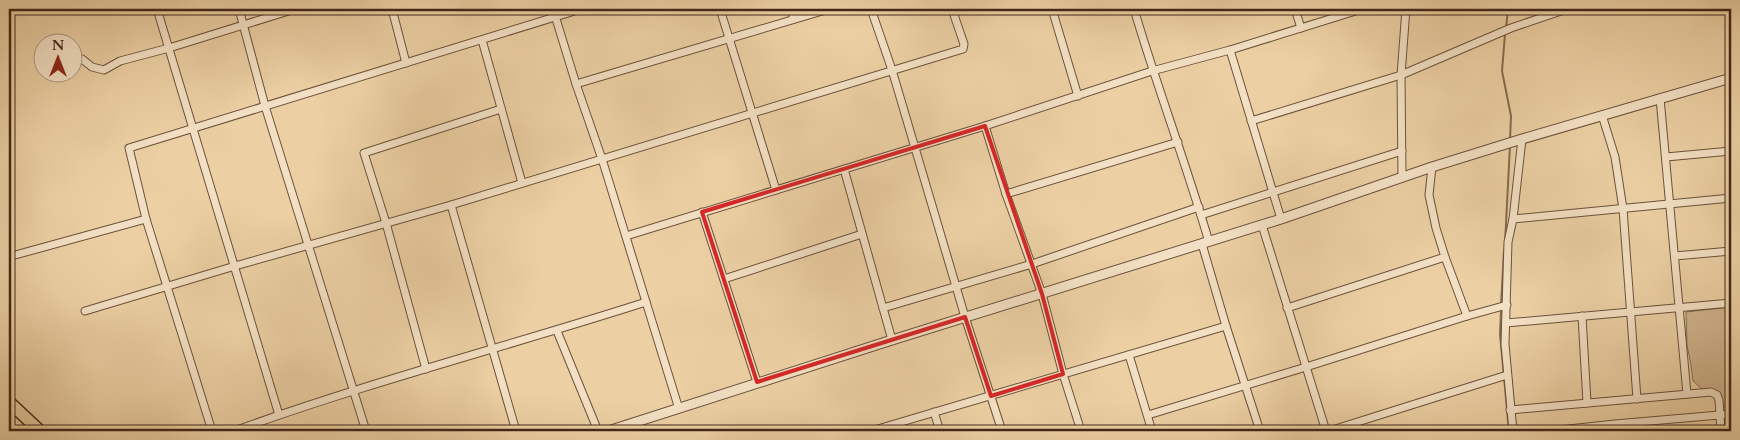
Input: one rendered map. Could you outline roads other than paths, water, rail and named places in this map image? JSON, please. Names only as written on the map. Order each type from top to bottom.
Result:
[{"type":"main road","points":[[10,405],[40,431]]},
{"type":"street","points":[[157,9],[279,415]]},
{"type":"street","points":[[239,9],[266,106],[366,431]]},
{"type":"street","points":[[82,59],[92,67],[104,70],[120,62],[295,9]]},
{"type":"street","points":[[392,9],[406,62]]},
{"type":"street","points":[[212,431],[146,220],[129,148],[482,40],[555,13],[581,9]]},
{"type":"street","points":[[720,9],[776,190]]},
{"type":"street","points":[[791,9],[794,19]]},
{"type":"street","points":[[576,84],[829,9]]},
{"type":"street","points":[[871,9],[892,70],[1002,431]]},
{"type":"street","points":[[85,311],[522,183],[963,49],[964,44],[952,9]]},
{"type":"street","points":[[1052,9],[1078,96]]},
{"type":"street","points":[[1134,9],[1152,71],[1199,207],[1226,326],[1260,431]]},
{"type":"street","points":[[1295,9],[1301,28]]},
{"type":"street","points":[[626,236],[915,148],[1152,71],[1230,50],[1362,9]]},
{"type":"street","points":[[1402,178],[1401,75],[1406,9]]},
{"type":"street","points":[[1251,121],[1401,75],[1511,28],[1567,9]]},
{"type":"street","points":[[555,13],[679,408]]},
{"type":"street","points":[[482,40],[522,183]]},
{"type":"street","points":[[1230,50],[1281,219]]},
{"type":"street","points":[[608,431],[757,382],[1281,219],[1432,167],[1731,78]]},
{"type":"street","points":[[1660,98],[1687,394]]},
{"type":"street","points":[[426,369],[386,223],[364,153],[501,109]]},
{"type":"street","points":[[1602,115],[1615,157],[1623,209],[1638,399]]},
{"type":"street","points":[[985,126],[1006,194],[1042,294],[1063,374],[1081,431]]},
{"type":"street","points":[[1513,431],[1505,344],[1508,242],[1514,218],[1522,139]]},
{"type":"street","points":[[1006,194],[1178,142]]},
{"type":"street","points":[[1201,215],[1402,151]]},
{"type":"street","points":[[1666,157],[1731,151]]},
{"type":"street","points":[[1432,167],[1429,195],[1445,258],[1467,316]]},
{"type":"street","points":[[844,169],[892,340]]},
{"type":"street","points":[[1514,218],[1731,198]]},
{"type":"street","points":[[451,204],[516,431]]},
{"type":"street","points":[[883,308],[1032,264],[1199,207]]},
{"type":"street","points":[[702,212],[757,382]]},
{"type":"street","points":[[14,255],[146,220]]},
{"type":"street","points":[[1262,225],[1327,431],[1507,375]]},
{"type":"street","points":[[724,279],[862,234]]},
{"type":"street","points":[[1675,256],[1731,251]]},
{"type":"street","points":[[1287,308],[1445,258]]},
{"type":"street","points":[[234,431],[279,415],[426,369],[557,331],[646,302]]},
{"type":"street","points":[[1506,323],[1731,303]]},
{"type":"street","points":[[1148,414],[1507,305]]},
{"type":"street","points":[[1582,316],[1587,403]]},
{"type":"street","points":[[871,431],[1226,326]]},
{"type":"street","points":[[557,331],[598,431]]},
{"type":"street","points":[[1129,355],[1152,431]]},
{"type":"street","points":[[1510,410],[1712,392],[1717,395],[1721,431]]},
{"type":"street","points":[[934,412],[940,431]]},
{"type":"street","points":[[1550,431],[1731,414]]},
{"type":"waterway","points":[[1506,29],[1508,9]]},
{"type":"waterway","points":[[1505,34],[1502,71],[1511,116],[1510,140]]},
{"type":"waterway","points":[[1505,243],[1510,145]]},
{"type":"waterway","points":[[1501,305],[1504,250]]},
{"type":"waterway","points":[[1501,310],[1500,334],[1509,431]]}]
